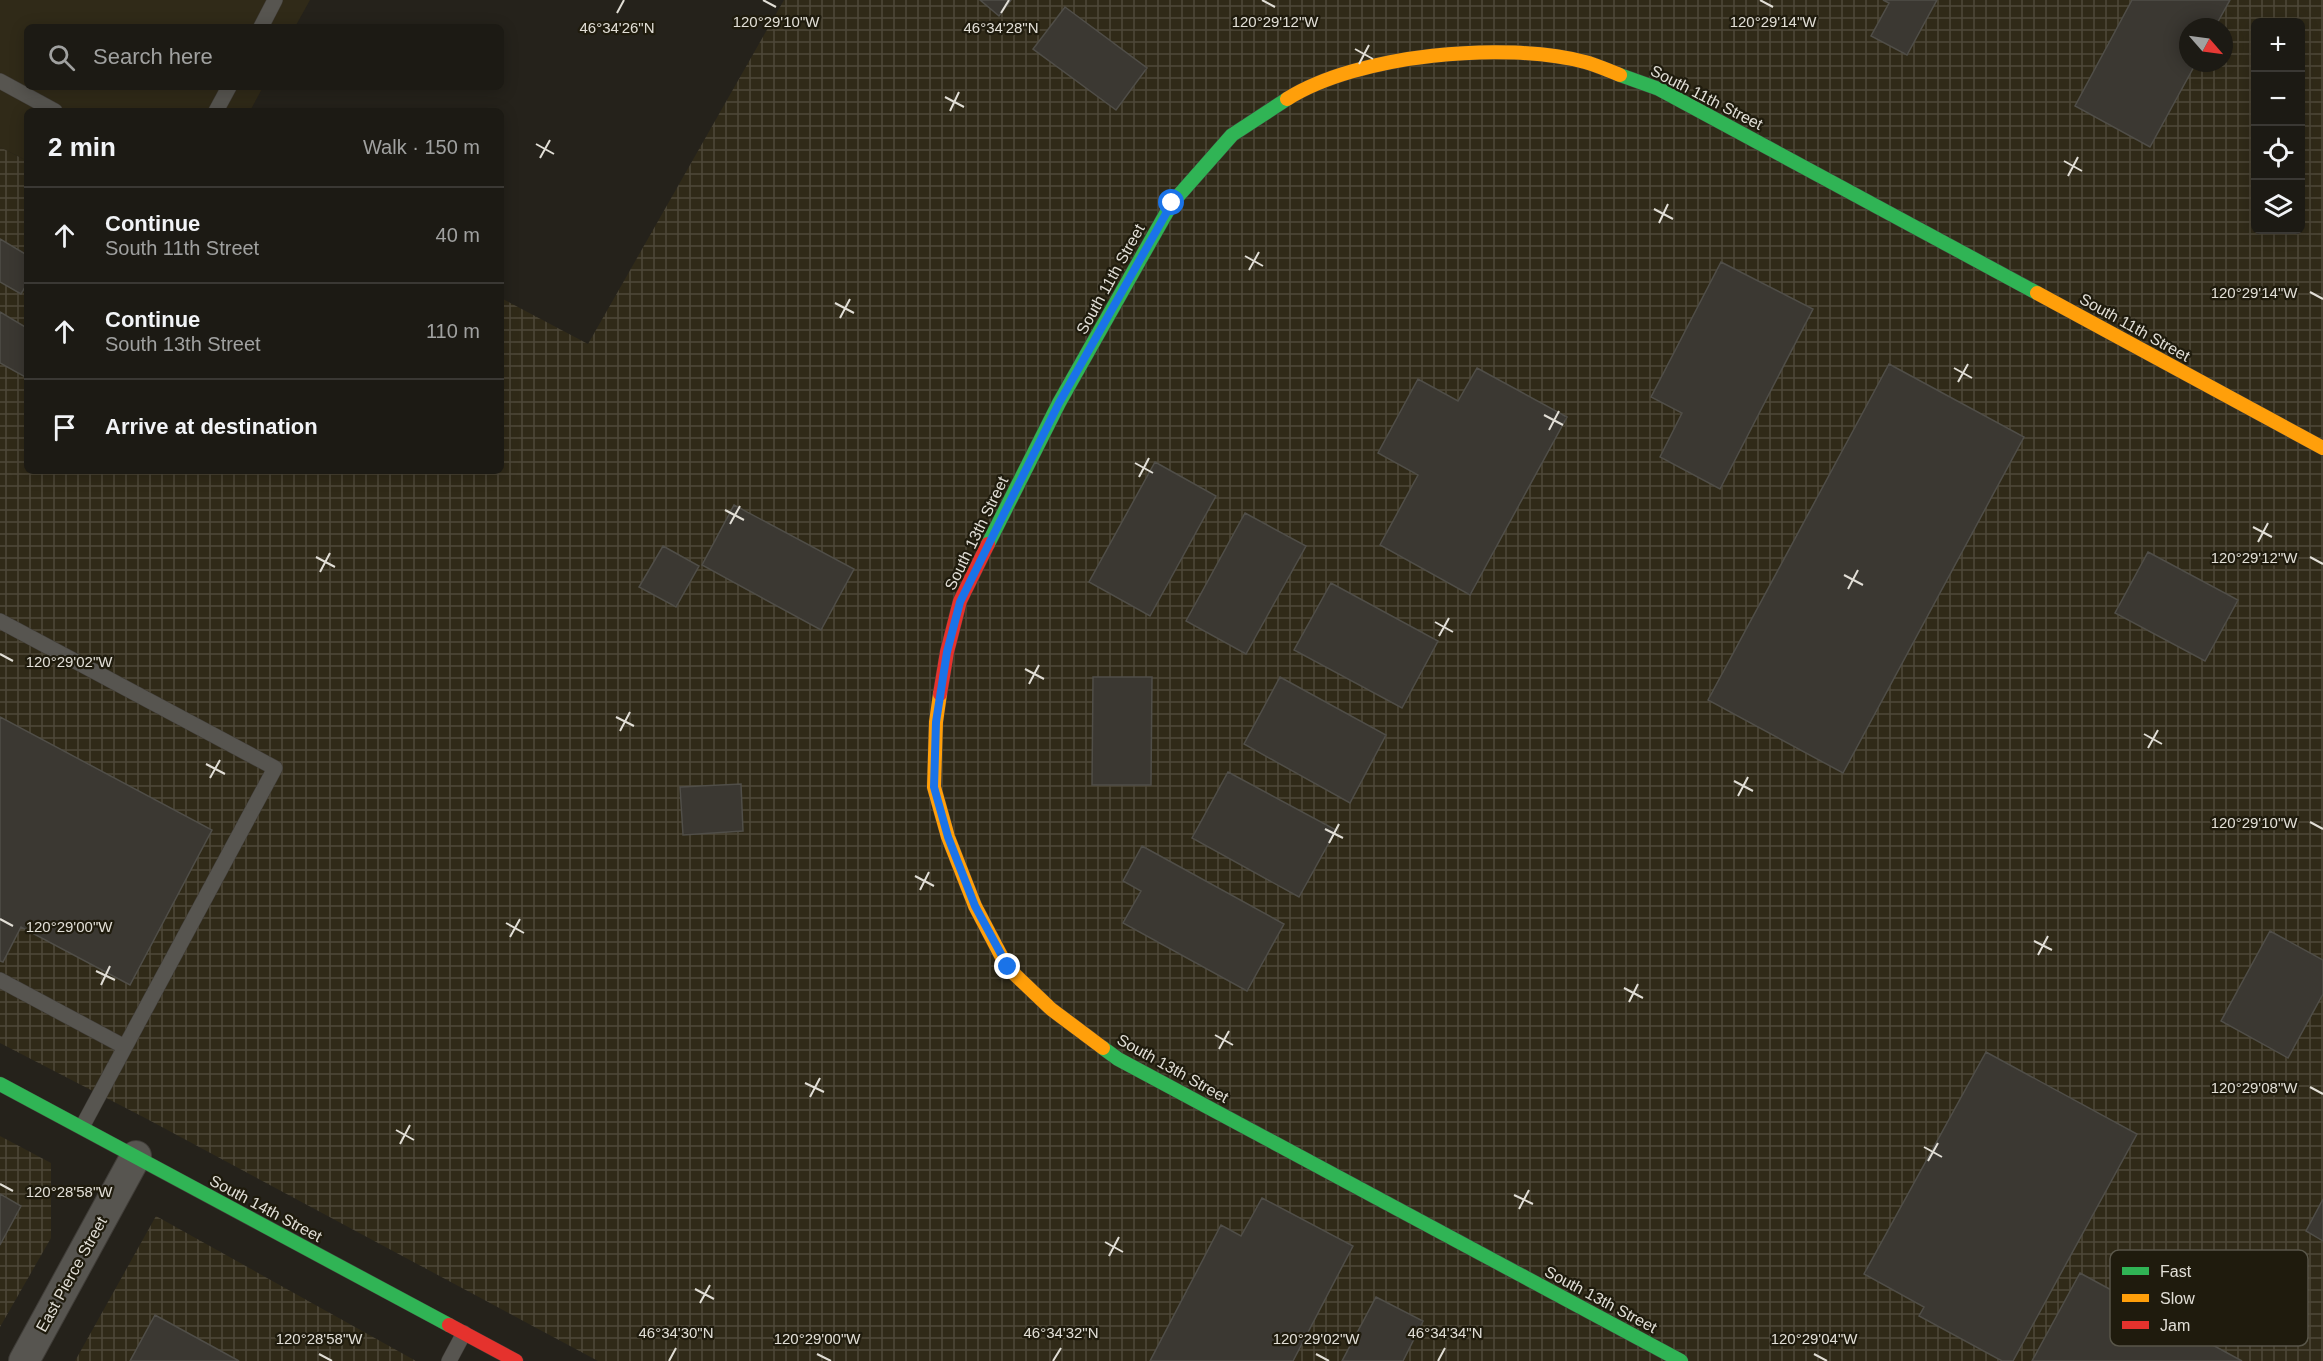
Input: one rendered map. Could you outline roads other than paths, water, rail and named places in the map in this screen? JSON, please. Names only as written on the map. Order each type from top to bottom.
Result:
[{"type":"street","name":"South 11th Street","points":[[1059,403],[1172,203],[1232,135],[1305,88],[1368,67],[1429,56],[1531,54],[1585,62],[1659,89],[2323,448]]},
{"type":"street","name":"South 13th Street","points":[[1059,403],[960,602],[947,652],[936,722],[934,787],[948,837],[975,906],[1008,967],[1051,1009],[1118,1059],[1681,1361]]},
{"type":"street","name":"South 14th Street","points":[[0,1084],[516,1361]]},
{"type":"street","name":"East Pierce Street","points":[[24,1361],[136,1156]]},
{"type":"lane","points":[[263,24],[275,0]]},
{"type":"lane","points":[[0,81],[50,108]]},
{"type":"lane","points":[[218,108],[227,90]]},
{"type":"lane","points":[[0,621],[275,768],[82,1127]]},
{"type":"lane","points":[[0,980],[125,1047]]},
{"type":"lane","points":[[449,1361],[464,1333]]}]
